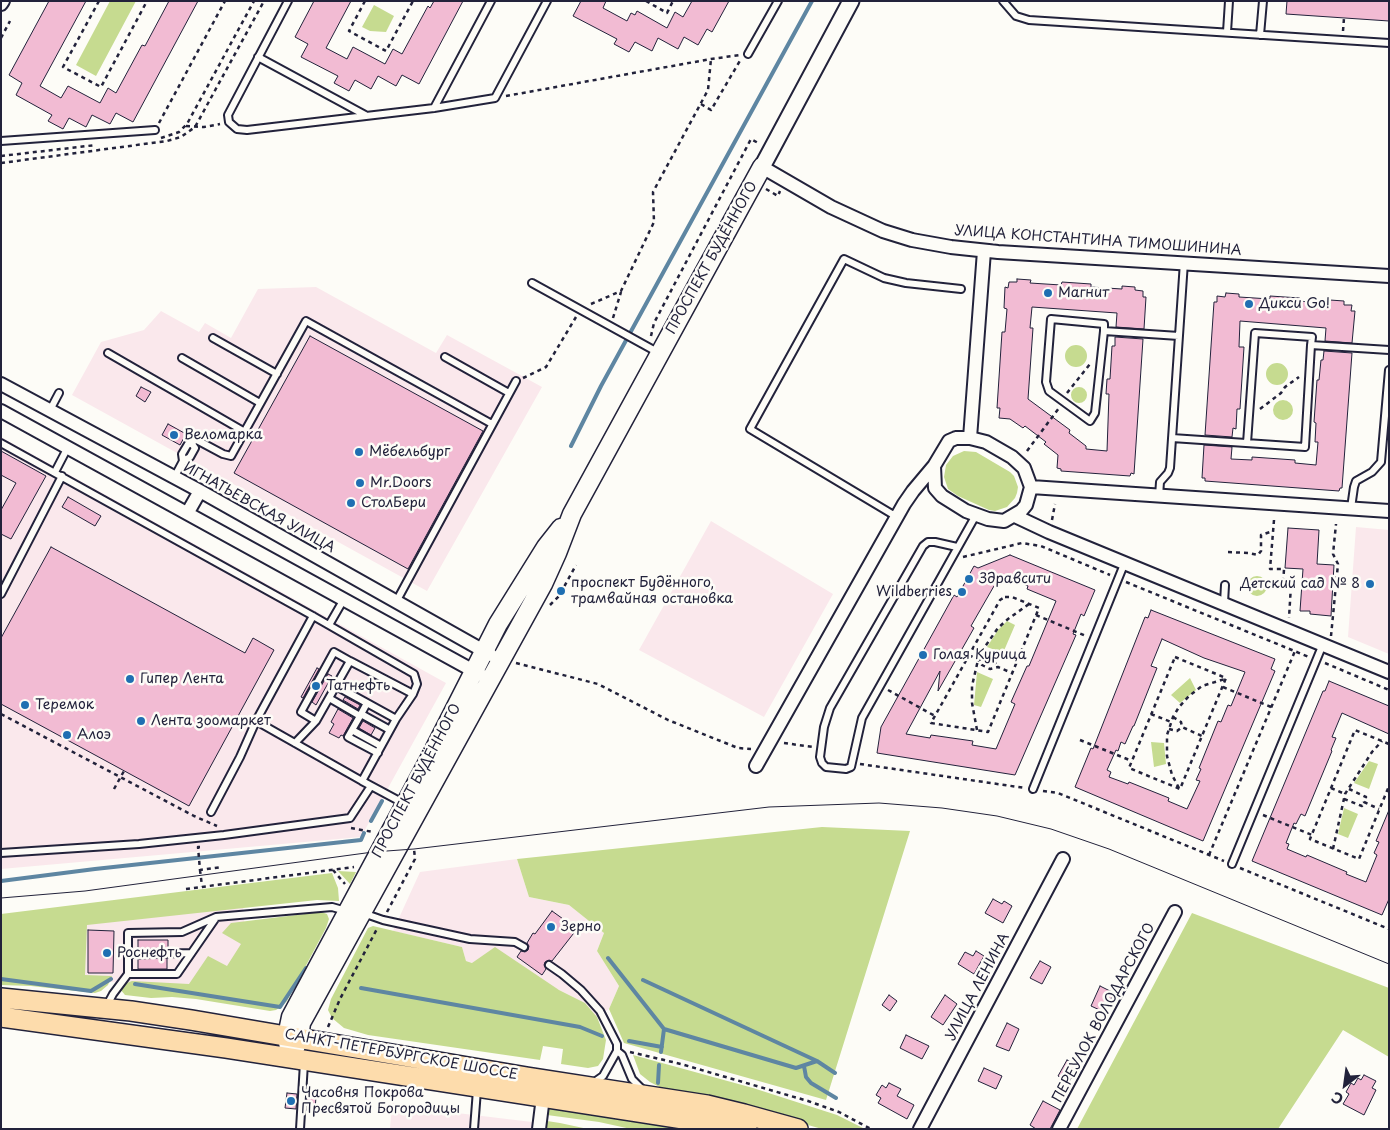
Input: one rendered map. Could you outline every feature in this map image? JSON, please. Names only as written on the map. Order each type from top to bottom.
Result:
[{"type":"main road","name":"ПРОСПЕКТ БУДЁННОГО","points":[[355,912],[491,680],[508,662],[557,553],[572,514],[654,350],[762,167]]},
{"type":"main road","name":"ПРОСПЕКТ БУДЁННОГО","points":[[298,1060],[293,1037],[355,912],[405,804],[498,624],[546,547],[572,514]]},
{"type":"main road","name":"САНКТ-ПЕТЕРБУРГСКОЕ ШОССЕ","points":[[1,998],[106,1008],[191,1020],[652,1096],[744,1114],[798,1129]]},
{"type":"main road","name":"САНКТ-ПЕТЕРБУРГСКОЕ ШОССЕ","points":[[1,1017],[298,1060],[747,1129]]},
{"type":"street","name":"ПРОСПЕКТ БУДЁННОГО","points":[[762,167],[851,1]]},
{"type":"street","name":"УЛИЦА КОНСТАНТИНА ТИМОШИНИНА","points":[[762,167],[831,207],[884,231],[912,240],[984,251],[1389,276]]},
{"type":"street","points":[[970,438],[984,251]]},
{"type":"street","name":"ИГНАТЬЕВСКАЯ УЛИЦА","points":[[1,384],[200,491],[484,651],[508,662]]},
{"type":"street","points":[[1,410],[491,680]]},
{"type":"street","points":[[756,766],[897,517],[913,491],[934,466],[949,441],[956,438],[970,438],[986,442],[1012,457],[1024,468],[1030,486],[1026,505],[1015,516],[1004,521],[976,515],[954,504],[942,496],[935,488],[934,466]]},
{"type":"street","points":[[1030,486],[1389,511]]},
{"type":"street","points":[[188,512],[200,491]]},
{"type":"street","points":[[1015,516],[1049,532],[1224,603],[1327,641],[1389,672]]},
{"type":"street","name":"УЛИЦА ЛЕНИНА","points":[[920,1129],[1063,859]]},
{"type":"street","name":"ПЕРЕУЛОК ВОЛОДАРСКОГО","points":[[1059,1129],[1175,912]]},
{"type":"street","points":[[539,1129],[542,1097]]},
{"type":"lane","points":[[434,108],[491,1]]},
{"type":"lane","points":[[285,2],[228,115],[228,122],[237,129],[247,130],[434,108],[495,98],[547,1]]},
{"type":"lane","points":[[748,54],[778,1]]},
{"type":"lane","points":[[1003,1],[1016,16],[1029,20],[1389,43]]},
{"type":"lane","points":[[1227,32],[1229,1]]},
{"type":"lane","points":[[1260,34],[1263,1]]},
{"type":"lane","points":[[258,57],[366,116]]},
{"type":"lane","points":[[1,141],[156,130]]},
{"type":"lane","points":[[897,517],[750,429],[844,259],[884,278],[906,283],[961,289]]},
{"type":"lane","points":[[1158,496],[1160,482],[1168,474],[1170,468],[1184,262]]},
{"type":"lane","points":[[532,283],[654,350]]},
{"type":"lane","points":[[1051,319],[1104,324],[1104,331],[1095,413],[1090,421],[1049,391],[1046,382],[1051,319]]},
{"type":"lane","points":[[174,478],[183,461],[182,454],[188,444],[192,444],[195,439],[223,454],[231,456],[306,320],[492,424]]},
{"type":"lane","points":[[1104,331],[1178,336]]},
{"type":"lane","points":[[1172,438],[1304,447],[1312,338],[1256,333],[1247,443]]},
{"type":"lane","points":[[213,338],[277,374]]},
{"type":"lane","points":[[1311,345],[1389,350]]},
{"type":"lane","points":[[108,353],[245,432]]},
{"type":"lane","points":[[444,357],[509,393]]},
{"type":"lane","points":[[182,358],[260,403]]},
{"type":"lane","points":[[1352,508],[1356,481],[1378,468],[1386,454],[1389,370]]},
{"type":"lane","points":[[396,602],[516,381]]},
{"type":"lane","points":[[50,410],[60,393]]},
{"type":"lane","points":[[1,443],[414,674],[417,684],[413,694],[396,719],[362,781]]},
{"type":"lane","points":[[55,472],[68,447]]},
{"type":"lane","points":[[1,594],[62,476]]},
{"type":"lane","points":[[957,547],[935,542],[928,542],[923,546],[830,708],[824,726],[820,757],[826,767],[846,769],[857,764],[862,718],[976,515]]},
{"type":"lane","points":[[1033,789],[1125,562]]},
{"type":"lane","points":[[1224,603],[1226,585]]},
{"type":"lane","points":[[329,625],[344,599]]},
{"type":"lane","points":[[211,812],[240,757],[256,720],[313,616]]},
{"type":"lane","points":[[1232,864],[1316,660],[1327,641]]},
{"type":"lane","points":[[316,721],[300,712],[334,652],[413,694]]},
{"type":"lane","points":[[295,743],[316,721],[350,661]]},
{"type":"lane","points":[[336,686],[396,719]]},
{"type":"lane","points":[[329,698],[390,730]]},
{"type":"lane","points":[[367,703],[348,737],[380,750]]},
{"type":"lane","points":[[256,720],[405,804]]},
{"type":"lane","points":[[1,852],[139,844],[219,836],[350,818],[371,786]]},
{"type":"lane","points":[[106,1008],[113,994],[128,974],[128,933],[182,932],[216,917],[332,907],[383,920],[470,938],[516,942],[524,947]]},
{"type":"lane","points":[[128,974],[177,974],[216,917]]},
{"type":"lane","points":[[128,954],[191,953]]},
{"type":"lane","points":[[549,965],[581,990],[600,1011],[617,1044],[617,1051],[603,1076],[587,1086]]},
{"type":"lane","points":[[617,1051],[622,1056],[632,1079],[652,1096]]},
{"type":"lane","points":[[298,1060],[300,1129]]},
{"type":"lane","points":[[474,1129],[478,1088]]},
{"type":"path","points":[[99,1],[63,67],[100,87],[147,1]]},
{"type":"path","points":[[156,130],[225,1]]},
{"type":"path","points":[[148,144],[151,138],[172,136],[186,126],[254,1]]},
{"type":"path","points":[[1,163],[148,144],[182,137],[195,127],[264,1]]},
{"type":"path","points":[[365,1],[349,31],[386,51],[412,2]]},
{"type":"path","points":[[646,1],[667,13],[673,1]]},
{"type":"path","points":[[1342,40],[1344,18]]},
{"type":"path","points":[[1,38],[10,21]]},
{"type":"path","points":[[495,98],[711,59],[743,55],[712,110],[700,104]]},
{"type":"path","points":[[611,327],[621,291],[654,222],[653,192],[708,90],[711,59]]},
{"type":"path","points":[[186,126],[204,127],[228,122]]},
{"type":"path","points":[[654,350],[654,323],[751,139]]},
{"type":"path","points":[[1,156],[104,144]]},
{"type":"path","points":[[516,381],[546,367],[580,310],[621,291]]},
{"type":"path","points":[[1027,451],[1062,401],[1102,350]]},
{"type":"path","points":[[1249,418],[1281,394],[1285,387],[1309,369]]},
{"type":"path","points":[[1274,520],[1270,569],[1284,570],[1283,585],[1291,585],[1289,620]]},
{"type":"path","points":[[1327,641],[1338,564],[1333,554],[1336,524]]},
{"type":"path","points":[[1228,552],[1248,553],[1258,556],[1261,552],[1261,535],[1273,531]]},
{"type":"path","points":[[962,558],[1022,543],[1041,546],[1389,690]]},
{"type":"path","points":[[1012,597],[1039,608],[1036,615],[988,732],[931,723],[1000,600],[1012,597]]},
{"type":"path","points":[[977,730],[972,703],[972,686],[978,660],[998,628],[1029,604]]},
{"type":"path","points":[[1036,615],[1089,637]]},
{"type":"path","points":[[862,755],[857,764],[1058,793],[1210,855],[1295,651]]},
{"type":"path","points":[[969,655],[990,669],[998,667]]},
{"type":"path","points":[[978,660],[986,657],[994,661],[998,667],[1012,673]]},
{"type":"path","points":[[1180,789],[1129,768],[1151,714],[1175,657],[1226,678]]},
{"type":"path","points":[[508,662],[598,684],[668,720],[738,748],[753,748],[758,740],[822,748]]},
{"type":"path","points":[[1180,789],[1226,678]]},
{"type":"path","points":[[1180,789],[1172,774],[1167,756],[1168,729],[1179,707],[1189,696],[1202,686],[1226,678]]},
{"type":"path","points":[[1223,687],[1271,707]]},
{"type":"path","points":[[885,688],[935,716]]},
{"type":"path","points":[[1,714],[120,778],[194,816],[217,825],[219,836]]},
{"type":"path","points":[[1151,714],[1171,722]]},
{"type":"path","points":[[1173,717],[1181,722],[1182,727],[1202,736]]},
{"type":"path","points":[[1168,729],[1177,731],[1182,727]]},
{"type":"path","points":[[1389,744],[1355,730],[1310,839],[1358,859],[1389,786]]},
{"type":"path","points":[[1080,740],[1132,761]]},
{"type":"path","points":[[1333,849],[1345,794],[1372,752],[1382,741]]},
{"type":"path","points":[[114,788],[124,771]]},
{"type":"path","points":[[1332,788],[1345,794]]},
{"type":"path","points":[[1344,799],[1362,806],[1366,797],[1348,789]]},
{"type":"path","points":[[1364,802],[1379,808]]},
{"type":"path","points":[[1263,815],[1312,835]]},
{"type":"path","points":[[198,851],[202,887]]},
{"type":"path","points":[[385,916],[415,859]]},
{"type":"path","points":[[200,870],[222,867]]},
{"type":"path","points":[[186,889],[358,867]]},
{"type":"path","points":[[1241,868],[1389,929]]},
{"type":"path","points":[[333,870],[346,884]]},
{"type":"path","points":[[326,1032],[340,999],[379,927]]},
{"type":"path","points":[[626,1051],[681,1064],[799,1098],[839,1112],[871,1129]]},
{"type":"shaded area","points":[[316,287],[436,353],[447,335],[542,387],[427,591],[72,395],[101,342],[144,330],[161,311],[199,332],[205,323],[231,338],[258,289]]},
{"type":"shaded area","points":[[1,437],[446,683],[361,837],[1,869]]},
{"type":"shaded area","points":[[711,521],[833,594],[764,717],[639,650]]},
{"type":"shaded area","name":"Детский сад № 8","points":[[1356,527],[1389,530],[1389,654],[1348,637]]},
{"type":"shaded area","points":[[517,859],[529,897],[569,905],[604,933],[597,951],[619,986],[609,1009],[597,1017],[585,1003],[559,990],[466,961],[462,947],[393,931],[420,872]]},
{"type":"shaded area","points":[[243,905],[246,946],[232,970],[191,985],[80,981],[81,923]]},
{"type":"shaded area","points":[[392,1102],[407,1107],[532,1122],[532,1129],[390,1129]]},
{"type":"green space","points":[[110,1],[136,1],[96,76],[76,65]]},
{"type":"green space","points":[[374,5],[394,16],[386,32],[370,31],[362,27]]},
{"type":"green space","points":[[1076,345],[1084,348],[1087,356],[1084,364],[1076,367],[1068,364],[1065,356],[1068,348]]},
{"type":"green space","points":[[1273,363],[1281,363],[1288,370],[1288,378],[1281,385],[1273,385],[1266,378],[1266,370]]},
{"type":"green space","points":[[1076,387],[1082,387],[1087,392],[1085,401],[1076,403],[1071,398],[1071,392]]},
{"type":"green space","points":[[1283,400],[1290,403],[1293,410],[1290,417],[1283,420],[1276,417],[1273,410],[1276,403]]},
{"type":"green space","points":[[964,451],[976,452],[1014,476],[1018,487],[1017,493],[1007,507],[995,511],[989,510],[958,496],[948,489],[944,477],[946,465],[953,456]]},
{"type":"green space","points":[[1257,576],[1264,579],[1267,586],[1264,593],[1257,596],[1250,593],[1247,586],[1250,579]]},
{"type":"green space","points":[[1007,621],[1015,625],[1003,653],[987,647],[998,630]]},
{"type":"green space","points":[[977,672],[993,679],[981,707],[974,705]]},
{"type":"green space","points":[[1190,678],[1196,690],[1180,703],[1171,695]]},
{"type":"green space","points":[[1151,742],[1164,743],[1166,764],[1154,767]]},
{"type":"green space","points":[[1369,761],[1378,764],[1369,789],[1354,783]]},
{"type":"green space","points":[[1344,808],[1358,814],[1348,838],[1338,834]]},
{"type":"green space","points":[[822,827],[910,831],[826,1100],[624,1043],[609,1009],[619,986],[597,951],[604,933],[569,905],[529,897],[517,859]]},
{"type":"green space","points":[[338,871],[356,872],[350,884]]},
{"type":"green space","points":[[332,873],[338,888],[339,901],[317,900],[87,925],[85,975],[112,976],[108,985],[101,991],[95,993],[31,986],[1,985],[1,914]]},
{"type":"green space","points":[[321,912],[327,914],[329,919],[326,928],[287,1001],[276,1010],[270,1011],[196,999],[151,998],[125,995],[120,989],[124,984],[132,981],[189,984],[208,956],[227,966],[241,944],[222,933],[231,923]]},
{"type":"green space","points":[[1192,913],[1389,988],[1389,1057],[1343,1030],[1278,1129],[1077,1129]]},
{"type":"green space","points":[[373,926],[462,947],[466,961],[472,963],[495,947],[559,990],[585,1003],[597,1017],[606,1040],[603,1059],[598,1066],[588,1068],[561,1064],[563,1049],[543,1046],[540,1060],[368,1035],[344,1028],[332,1018],[328,1010],[331,999],[368,928]]},
{"type":"green space","points":[[633,1055],[753,1088],[837,1115],[865,1129],[822,1129],[745,1107],[669,1092],[650,1082],[640,1074]]},
{"type":"green space","points":[[548,1104],[715,1129],[631,1129],[599,1122],[547,1115]]},
{"type":"green space","points":[[547,1121],[560,1123],[588,1129],[546,1129]]},
{"type":"building","points":[[49,1],[86,1],[40,86],[61,98],[68,86],[100,103],[108,88],[116,93],[142,45],[145,46],[169,1],[198,1],[133,122],[116,113],[110,124],[92,115],[86,127],[69,118],[63,129],[48,121],[52,115],[16,95],[22,83],[9,75]]},
{"type":"building","points":[[314,1],[351,1],[326,48],[347,59],[353,47],[385,64],[393,49],[402,54],[428,6],[430,8],[434,1],[463,1],[419,84],[402,75],[396,86],[378,76],[371,89],[355,80],[349,91],[334,83],[338,76],[301,57],[308,44],[295,37]]},
{"type":"building","points":[[581,1],[606,1],[603,8],[627,21],[631,13],[635,15],[637,11],[667,28],[675,12],[683,17],[692,1],[729,1],[712,32],[707,29],[698,45],[684,37],[678,49],[658,38],[652,51],[635,42],[629,52],[614,44],[617,39],[573,16]]},
{"type":"building","points":[[1287,1],[1389,1],[1389,21],[1286,14]]},
{"type":"building","points":[[1017,279],[1031,280],[1030,283],[1061,285],[1062,282],[1091,284],[1091,287],[1122,289],[1122,286],[1135,287],[1135,290],[1143,291],[1143,297],[1146,297],[1144,329],[1116,327],[1117,313],[1032,307],[1030,328],[1033,328],[1028,399],[1070,430],[1069,433],[1086,446],[1086,449],[1107,451],[1109,394],[1106,394],[1107,379],[1110,379],[1112,346],[1115,346],[1115,337],[1143,339],[1134,474],[1131,473],[1130,476],[1061,471],[1061,469],[1057,468],[1058,455],[1044,444],[1046,442],[1025,426],[1023,428],[1010,419],[999,418],[1000,408],[997,408],[1002,332],[1005,332],[1007,309],[1004,308],[1005,287],[1008,288],[1009,282],[1017,282]]},
{"type":"building","points":[[1226,293],[1239,294],[1239,297],[1270,299],[1270,296],[1300,298],[1299,301],[1330,304],[1330,300],[1344,301],[1344,305],[1352,305],[1351,311],[1355,311],[1352,343],[1325,341],[1326,328],[1240,321],[1239,347],[1244,347],[1240,409],[1237,409],[1236,429],[1233,428],[1232,437],[1205,435],[1214,302],[1217,302],[1217,296],[1225,297]]},
{"type":"building","name":"Мёбельбург","points":[[310,336],[483,431],[408,569],[234,473]]},
{"type":"building","points":[[1324,351],[1352,353],[1342,488],[1339,491],[1205,481],[1205,478],[1202,478],[1204,445],[1232,447],[1231,459],[1252,460],[1252,457],[1295,460],[1295,463],[1316,465],[1318,442],[1315,442],[1316,423],[1314,422],[1317,380],[1319,380]]},
{"type":"building","points":[[141,387],[151,392],[145,402],[136,396]]},
{"type":"building","points":[[168,424],[186,434],[180,445],[162,435]]},
{"type":"building","points":[[1,451],[46,476],[11,539],[1,534],[1,510],[16,483],[1,475]]},
{"type":"building","points":[[68,497],[101,516],[95,526],[62,507]]},
{"type":"building","points":[[1288,528],[1319,530],[1317,564],[1334,565],[1331,616],[1310,614],[1310,611],[1300,611],[1303,569],[1285,568]]},
{"type":"building","name":"Гипер Лента","points":[[51,547],[245,653],[253,638],[274,650],[189,806],[1,704],[1,638]]},
{"type":"building","points":[[1010,555],[1095,590],[1084,616],[1081,614],[1073,634],[1076,635],[1015,775],[877,753],[881,727],[954,595],[957,597],[974,566],[978,568]],"holes":[[[1013,579],[1028,586],[1027,589],[1056,601],[1029,666],[1027,666],[1011,702],[1015,704],[996,749],[972,745],[973,741],[931,735],[930,738],[906,734],[940,671],[938,691],[974,628],[971,626],[994,586]]]},
{"type":"building","points":[[1151,610],[1275,659],[1271,669],[1275,671],[1203,841],[1075,787],[1091,748],[1093,749],[1145,617],[1148,618]],"holes":[[[1162,639],[1204,658],[1245,672],[1231,706],[1228,705],[1221,722],[1218,721],[1199,768],[1201,769],[1196,780],[1200,781],[1187,809],[1168,801],[1169,798],[1129,782],[1128,784],[1109,777],[1111,772],[1107,770],[1116,750],[1118,751],[1121,742],[1125,744],[1134,726],[1157,668],[1151,666]]]},
{"type":"building","points":[[317,668],[319,669],[303,698],[301,697]]},
{"type":"building","points":[[328,674],[332,676],[316,705],[312,702]]},
{"type":"building","points":[[1329,681],[1389,706],[1389,734],[1342,713],[1332,737],[1336,738],[1332,751],[1305,816],[1301,814],[1296,824],[1294,823],[1286,843],[1289,844],[1287,849],[1306,857],[1307,855],[1366,882],[1377,855],[1374,853],[1379,842],[1376,841],[1389,810],[1389,899],[1382,915],[1252,861],[1323,691],[1325,691]]},
{"type":"building","points":[[345,697],[360,705],[358,709],[343,700]]},
{"type":"building","points":[[338,709],[353,718],[343,736],[341,735],[339,738],[329,733],[334,724],[331,722]]},
{"type":"building","points":[[363,721],[375,728],[371,735],[359,728]]},
{"type":"building","points":[[993,899],[1002,904],[1004,901],[1012,906],[1003,923],[985,913]]},
{"type":"building","points":[[552,911],[577,929],[552,961],[545,962],[546,969],[542,975],[517,957],[521,951],[525,952],[528,950],[529,946],[527,943],[533,933],[535,934]]},
{"type":"building","name":"Роснефть","points":[[88,930],[114,931],[113,973],[88,973]]},
{"type":"building","points":[[138,940],[168,940],[168,948],[138,949]]},
{"type":"building","points":[[976,951],[984,956],[974,974],[958,964],[965,952],[973,956]]},
{"type":"building","points":[[167,958],[167,969],[138,969],[138,959]]},
{"type":"building","points":[[1040,961],[1051,967],[1042,984],[1030,978]]},
{"type":"building","points":[[1100,986],[1114,993],[1104,1012],[1091,1006]]},
{"type":"building","points":[[889,995],[897,1001],[890,1011],[882,1005]]},
{"type":"building","points":[[945,995],[957,1004],[943,1025],[931,1017]]},
{"type":"building","points":[[1007,1023],[1019,1029],[1009,1051],[996,1046]]},
{"type":"building","points":[[906,1035],[929,1046],[922,1059],[900,1048]]},
{"type":"building","points":[[1067,1060],[1078,1066],[1069,1082],[1058,1076]]},
{"type":"building","points":[[984,1068],[1002,1076],[996,1089],[978,1081]]},
{"type":"building","points":[[1364,1075],[1376,1081],[1372,1088],[1376,1090],[1364,1115],[1343,1104],[1349,1094],[1346,1092],[1351,1083],[1354,1085],[1358,1078],[1361,1080]]},
{"type":"building","points":[[889,1083],[901,1089],[897,1096],[914,1105],[907,1119],[878,1103],[881,1098],[876,1095],[882,1085],[886,1088]]},
{"type":"building","name":"Часовня Покрова Пресвятой Богородицы","points":[[287,1093],[297,1094],[296,1109],[285,1108]]},
{"type":"building","points":[[307,1095],[316,1096],[315,1111],[306,1110]]},
{"type":"building","points":[[1043,1101],[1060,1110],[1050,1129],[1036,1129],[1030,1125]]},
{"type":"waterway","points":[[571,446],[601,386],[812,1]]},
{"type":"waterway","points":[[371,821],[382,801]]},
{"type":"waterway","points":[[1,881],[361,840],[364,833]]},
{"type":"waterway","points":[[608,958],[664,1029],[661,1052]]},
{"type":"waterway","points":[[135,984],[280,1007],[306,968]]},
{"type":"waterway","points":[[1,979],[91,991],[111,979]]},
{"type":"waterway","points":[[643,980],[817,1061],[835,1073]]},
{"type":"waterway","points":[[361,988],[580,1027],[602,1036]]},
{"type":"waterway","points":[[664,1029],[796,1068],[817,1061]]},
{"type":"waterway","points":[[629,1041],[662,1047]]},
{"type":"waterway","points":[[658,1083],[659,1065]]},
{"type":"waterway","points":[[804,1066],[806,1077],[811,1083],[836,1098]]},
{"type":"tram line","points":[[1,898],[85,891],[373,852],[414,849],[769,807],[879,803],[942,808],[997,816],[1051,829],[1109,849],[1389,964]]},
{"type":"place","name":"Магнит","points":[[1048,293]]},
{"type":"place","name":"Дикси Go!","points":[[1249,304]]},
{"type":"place","name":"Веломарка","points":[[174,435]]},
{"type":"place","name":"Мёбельбург","points":[[359,452]]},
{"type":"place","name":"Mr.Doors","points":[[360,483]]},
{"type":"place","name":"СтолБери","points":[[351,503]]},
{"type":"place","name":"Здравсити","points":[[969,579]]},
{"type":"place","name":"Детский сад № 8","points":[[1370,584]]},
{"type":"place","name":"проспект Будённого, трамвайная остановка","points":[[561,591]]},
{"type":"place","name":"Wildberries","points":[[962,592]]},
{"type":"place","name":"Голая Курица","points":[[923,655]]},
{"type":"place","name":"Гипер Лента","points":[[130,679]]},
{"type":"place","name":"Татнефть","points":[[316,686]]},
{"type":"place","name":"Теремок","points":[[25,705]]},
{"type":"place","name":"Лента зоомаркет","points":[[141,721]]},
{"type":"place","name":"Алоэ","points":[[67,735]]},
{"type":"place","name":"Зерно","points":[[551,927]]},
{"type":"place","name":"Роснефть","points":[[107,953]]},
{"type":"place","name":"Часовня Покрова Пресвятой Богородицы","points":[[291,1101]]}]
